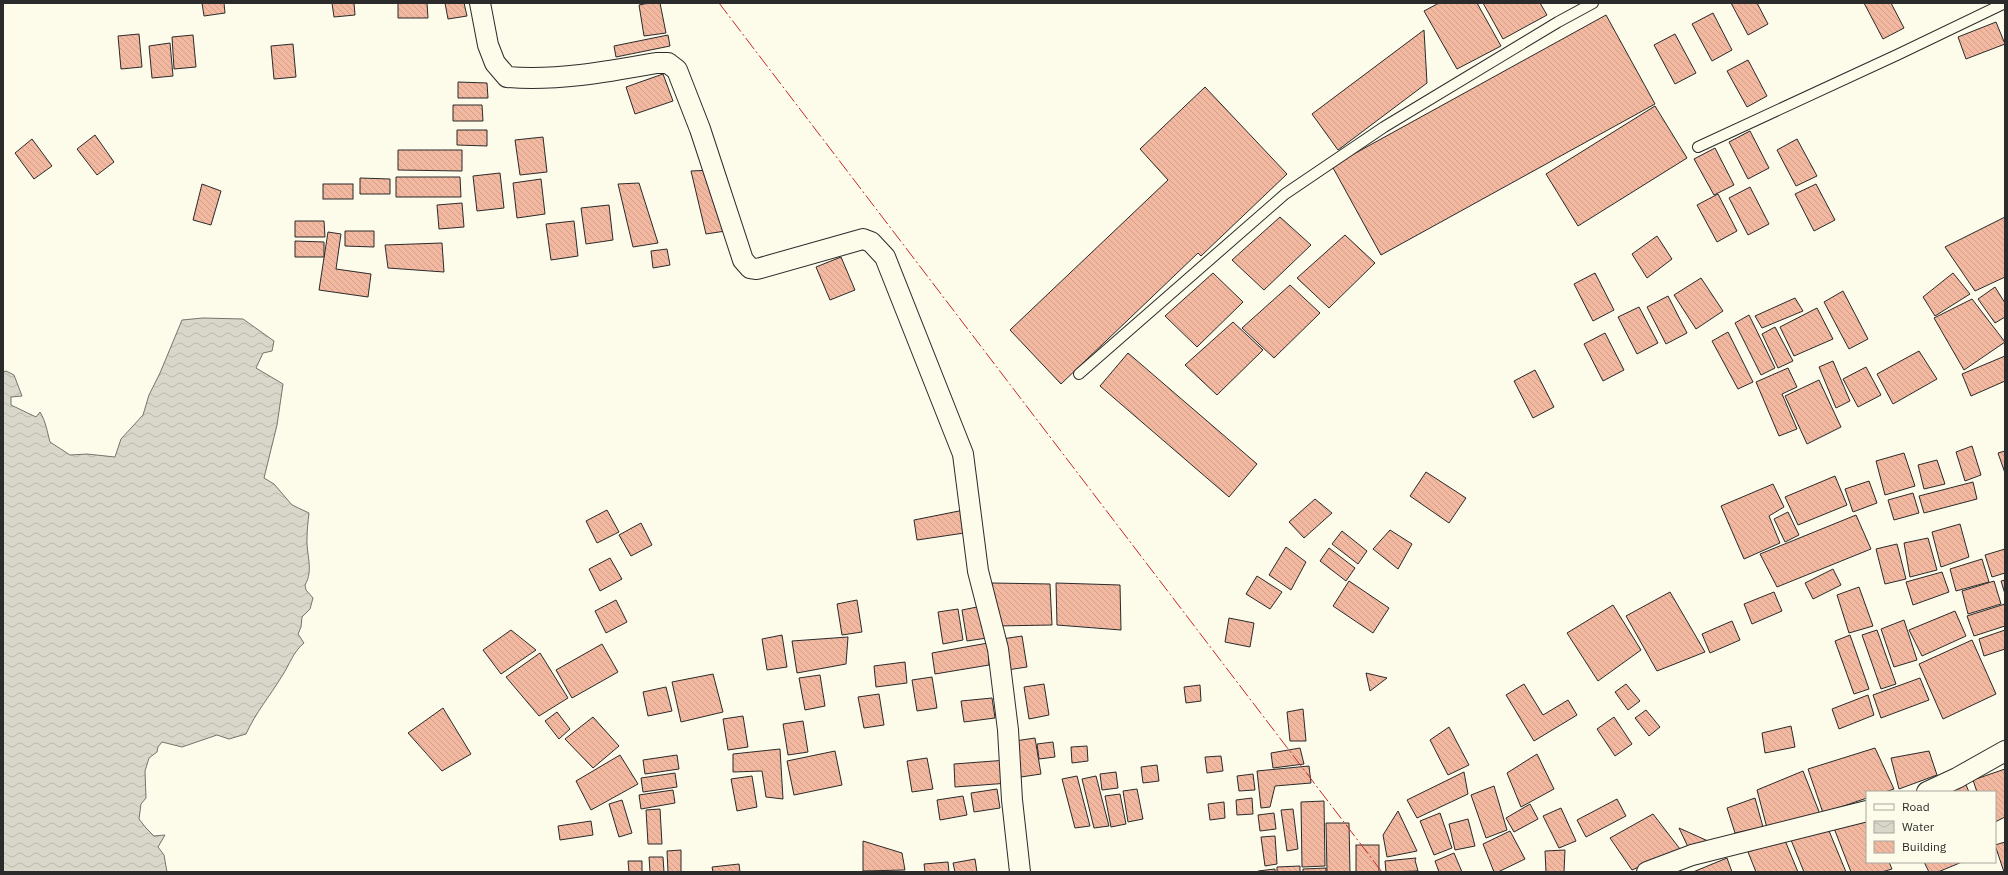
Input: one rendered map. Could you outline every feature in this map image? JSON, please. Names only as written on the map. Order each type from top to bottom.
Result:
[{"type":"street","points":[[480,3],[488,45],[495,64],[507,77],[526,79],[581,76],[656,63],[668,63],[677,70],[700,129],[743,260],[750,268],[757,269],[863,239],[871,242],[885,257],[963,454],[978,571],[998,649],[1008,730],[1012,800],[1020,872]]},
{"type":"street","points":[[1928,791],[1957,778],[2005,751]]},
{"type":"street","points":[[1647,872],[1692,855],[1866,811]]},
{"type":"lane","points":[[1079,374],[1285,194],[1384,127],[1592,3]]},
{"type":"lane","points":[[1698,147],[2005,3]]},
{"type":"water","points":[[203,318],[243,319],[274,341],[272,351],[263,353],[256,368],[283,384],[277,425],[264,478],[274,484],[292,505],[309,513],[307,544],[309,574],[305,585],[306,590],[313,598],[310,609],[302,617],[301,627],[298,634],[304,643],[294,654],[285,672],[254,718],[246,734],[229,739],[217,735],[182,747],[162,742],[158,747],[157,752],[149,758],[145,771],[146,798],[141,804],[139,819],[154,836],[165,835],[158,847],[164,855],[167,872],[3,872],[3,372],[6,371],[14,375],[22,396],[11,397],[11,405],[36,417],[40,412],[45,423],[50,442],[70,455],[87,454],[115,457],[121,439],[143,415],[149,395],[160,373],[182,320]]},
{"type":"building","points":[[202,3],[224,3],[225,13],[204,16]]},
{"type":"building","points":[[332,3],[354,3],[355,15],[334,17]]},
{"type":"building","points":[[398,3],[427,3],[428,18],[398,18]]},
{"type":"building","points":[[445,3],[464,3],[467,16],[448,19]]},
{"type":"building","points":[[660,3],[666,33],[644,36],[639,5]]},
{"type":"building","points":[[1439,3],[1477,3],[1501,46],[1457,69],[1424,11]]},
{"type":"building","points":[[1483,3],[1540,3],[1547,15],[1503,39]]},
{"type":"building","points":[[1731,3],[1757,3],[1768,24],[1748,35]]},
{"type":"building","points":[[1864,3],[1891,3],[1904,28],[1883,39]]},
{"type":"building","points":[[1713,13],[1732,50],[1712,61],[1692,24]]},
{"type":"building","points":[[1606,15],[1655,104],[1381,255],[1332,166]]},
{"type":"building","points":[[1996,22],[2005,44],[1966,59],[1958,37]]},
{"type":"building","points":[[1424,30],[1427,83],[1338,150],[1312,114]]},
{"type":"building","points":[[139,34],[142,67],[121,69],[118,36]]},
{"type":"building","points":[[1675,34],[1696,73],[1675,84],[1654,45]]},
{"type":"building","points":[[193,35],[196,67],[174,69],[172,37]]},
{"type":"building","points":[[668,35],[670,46],[616,57],[614,46]]},
{"type":"building","points":[[170,43],[173,76],[152,78],[149,46]]},
{"type":"building","points":[[293,44],[296,77],[274,79],[271,46]]},
{"type":"building","points":[[1748,60],[1767,96],[1747,107],[1727,71]]},
{"type":"building","points":[[663,74],[673,101],[635,114],[626,87]]},
{"type":"building","points":[[458,82],[487,83],[488,98],[458,98]]},
{"type":"building","points":[[1205,87],[1287,174],[1201,256],[1198,253],[1061,384],[1010,330],[1168,180],[1140,149]]},
{"type":"building","points":[[453,105],[482,105],[483,121],[453,121]]},
{"type":"building","points":[[1655,106],[1687,158],[1578,226],[1546,174]]},
{"type":"building","points":[[457,130],[487,130],[487,146],[457,145]]},
{"type":"building","points":[[1750,131],[1769,168],[1748,179],[1729,142]]},
{"type":"building","points":[[95,135],[114,162],[97,175],[77,149]]},
{"type":"building","points":[[543,137],[547,172],[520,175],[515,140]]},
{"type":"building","points":[[32,139],[52,166],[34,179],[15,153]]},
{"type":"building","points":[[1797,139],[1817,176],[1796,186],[1777,150]]},
{"type":"building","points":[[1715,148],[1734,185],[1714,195],[1694,159]]},
{"type":"building","points":[[398,150],[462,150],[462,171],[398,170]]},
{"type":"building","points":[[712,170],[732,230],[706,234],[691,171]]},
{"type":"building","points":[[500,173],[504,208],[477,211],[473,176]]},
{"type":"building","points":[[396,177],[460,177],[461,197],[396,197]]},
{"type":"building","points":[[360,178],[390,179],[390,194],[360,194]]},
{"type":"building","points":[[541,179],[545,214],[517,218],[513,183]]},
{"type":"building","points":[[639,183],[658,243],[633,247],[618,184]]},
{"type":"building","points":[[202,184],[221,191],[211,225],[193,220]]},
{"type":"building","points":[[323,184],[353,184],[353,199],[323,199]]},
{"type":"building","points":[[1816,184],[1835,220],[1814,231],[1795,194]]},
{"type":"building","points":[[1750,187],[1769,224],[1748,235],[1729,198]]},
{"type":"building","points":[[1718,194],[1737,231],[1717,242],[1697,205]]},
{"type":"building","points":[[462,203],[464,227],[439,229],[437,205]]},
{"type":"building","points":[[609,205],[613,240],[586,244],[581,208]]},
{"type":"building","points":[[1280,217],[1311,245],[1264,290],[1232,260]]},
{"type":"building","points":[[2005,217],[2005,277],[1975,291],[1945,247]]},
{"type":"building","points":[[295,221],[324,221],[325,237],[295,237]]},
{"type":"building","points":[[574,221],[578,256],[551,260],[546,224]]},
{"type":"building","points":[[345,231],[374,231],[374,247],[345,246]]},
{"type":"building","points":[[328,232],[341,234],[336,269],[371,274],[368,297],[319,290]]},
{"type":"building","points":[[1345,235],[1375,263],[1329,308],[1297,278]]},
{"type":"building","points":[[1657,236],[1672,259],[1647,278],[1632,254]]},
{"type":"building","points":[[295,241],[324,242],[324,257],[295,257]]},
{"type":"building","points":[[442,243],[444,272],[388,268],[385,245]]},
{"type":"building","points":[[667,249],[670,265],[653,268],[651,251]]},
{"type":"building","points":[[841,257],[855,290],[830,300],[816,267]]},
{"type":"building","points":[[1213,273],[1243,302],[1197,347],[1165,316]]},
{"type":"building","points":[[1595,273],[1614,310],[1593,321],[1574,284]]},
{"type":"building","points":[[1953,273],[1970,294],[1935,316],[1923,297]]},
{"type":"building","points":[[1701,278],[1723,311],[1696,329],[1674,295]]},
{"type":"building","points":[[1290,285],[1320,313],[1274,358],[1242,328]]},
{"type":"building","points":[[1995,287],[2005,303],[2005,317],[1995,323],[1978,299]]},
{"type":"building","points":[[1843,291],[1868,339],[1849,349],[1824,302]]},
{"type":"building","points":[[1668,296],[1687,333],[1666,344],[1647,307]]},
{"type":"building","points":[[1795,298],[1803,311],[1762,328],[1755,316]]},
{"type":"building","points":[[1972,299],[2005,342],[1964,370],[1934,318]]},
{"type":"building","points":[[1639,307],[1658,343],[1637,354],[1618,317]]},
{"type":"building","points":[[1817,308],[1833,339],[1794,356],[1780,327]]},
{"type":"building","points":[[1749,315],[1775,368],[1761,375],[1735,323]]},
{"type":"building","points":[[1233,322],[1263,350],[1217,395],[1185,365]]},
{"type":"building","points":[[1775,327],[1793,361],[1778,368],[1762,334]]},
{"type":"building","points":[[1728,332],[1753,382],[1738,389],[1712,341]]},
{"type":"building","points":[[1605,333],[1624,370],[1603,381],[1584,344]]},
{"type":"building","points":[[1919,351],[1937,379],[1893,404],[1877,374]]},
{"type":"building","points":[[1128,353],[1257,464],[1229,497],[1100,386]]},
{"type":"building","points":[[2005,356],[2005,381],[1971,396],[1962,374]]},
{"type":"building","points":[[1833,361],[1850,401],[1836,408],[1819,367]]},
{"type":"building","points":[[1866,367],[1881,395],[1858,407],[1843,379]]},
{"type":"building","points":[[1788,368],[1797,387],[1782,394],[1797,429],[1779,436],[1756,382]]},
{"type":"building","points":[[1535,370],[1554,407],[1533,418],[1514,381]]},
{"type":"building","points":[[1819,380],[1841,427],[1807,444],[1785,396]]},
{"type":"building","points":[[1972,446],[1981,475],[1965,481],[1956,452]]},
{"type":"building","points":[[2005,451],[2005,473],[1998,453]]},
{"type":"building","points":[[1904,453],[1915,486],[1885,495],[1876,461]]},
{"type":"building","points":[[1937,460],[1945,484],[1924,489],[1918,465]]},
{"type":"building","points":[[1426,472],[1466,498],[1449,523],[1410,496]]},
{"type":"building","points":[[1835,476],[1847,505],[1798,525],[1785,497]]},
{"type":"building","points":[[1869,481],[1877,503],[1853,512],[1845,489]]},
{"type":"building","points":[[1973,482],[1977,499],[1924,513],[1919,496]]},
{"type":"building","points":[[1773,484],[1784,507],[1769,516],[1780,543],[1744,559],[1721,506]]},
{"type":"building","points":[[1913,493],[1919,513],[1894,520],[1888,500]]},
{"type":"building","points":[[1315,499],[1332,513],[1304,538],[1289,522]]},
{"type":"building","points":[[969,509],[971,532],[917,540],[914,520]]},
{"type":"building","points":[[607,510],[619,532],[597,543],[586,521]]},
{"type":"building","points":[[1788,512],[1799,535],[1785,542],[1774,519]]},
{"type":"building","points":[[1856,515],[1871,549],[1777,587],[1760,554]]},
{"type":"building","points":[[641,523],[652,545],[631,556],[619,535]]},
{"type":"building","points":[[1960,524],[1969,557],[1941,567],[1932,532]]},
{"type":"building","points":[[1390,530],[1412,544],[1398,569],[1373,549]]},
{"type":"building","points":[[1342,531],[1367,551],[1358,564],[1332,544]]},
{"type":"building","points":[[1928,538],[1937,570],[1910,577],[1904,543]]},
{"type":"building","points":[[1897,544],[1906,579],[1885,584],[1876,549]]},
{"type":"building","points":[[1286,547],[1306,562],[1291,590],[1269,575]]},
{"type":"building","points":[[1329,548],[1355,568],[1346,581],[1320,561]]},
{"type":"building","points":[[2005,549],[2005,573],[1992,577],[1985,555]]},
{"type":"building","points":[[610,558],[622,579],[600,591],[589,569]]},
{"type":"building","points":[[1982,559],[1989,582],[1956,591],[1950,569]]},
{"type":"building","points":[[1833,569],[1841,585],[1813,599],[1805,583]]},
{"type":"building","points":[[1942,572],[1949,592],[1913,605],[1906,582]]},
{"type":"building","points":[[1257,576],[1282,592],[1270,609],[1246,594]]},
{"type":"building","points":[[2005,580],[2005,594],[2001,581]]},
{"type":"building","points":[[1349,581],[1389,608],[1373,633],[1333,606]]},
{"type":"building","points":[[1994,581],[2001,604],[1968,614],[1962,591]]},
{"type":"building","points":[[992,583],[1050,584],[1052,625],[996,626]]},
{"type":"building","points":[[1056,583],[1120,585],[1121,630],[1057,625]]},
{"type":"building","points":[[1859,587],[1873,626],[1849,633],[1837,595]]},
{"type":"building","points":[[1670,592],[1705,652],[1657,671],[1626,616]]},
{"type":"building","points":[[1774,592],[1782,611],[1752,624],[1744,604]]},
{"type":"building","points":[[616,600],[627,622],[606,633],[595,611]]},
{"type":"building","points":[[857,600],[862,632],[842,635],[837,604]]},
{"type":"building","points":[[2005,604],[2005,626],[1974,636],[1967,616]]},
{"type":"building","points":[[1613,605],[1641,650],[1598,681],[1567,633]]},
{"type":"building","points":[[982,606],[987,638],[967,641],[962,610]]},
{"type":"building","points":[[958,609],[963,640],[943,644],[938,612]]},
{"type":"building","points":[[1955,611],[1966,636],[1922,656],[1909,630]]},
{"type":"building","points":[[1229,618],[1254,623],[1250,647],[1225,642]]},
{"type":"building","points":[[1904,620],[1917,660],[1894,667],[1881,629]]},
{"type":"building","points":[[1732,621],[1740,640],[1710,653],[1702,634]]},
{"type":"building","points":[[511,630],[536,650],[501,674],[483,650]]},
{"type":"building","points":[[1877,630],[1896,684],[1881,689],[1862,635]]},
{"type":"building","points":[[2005,630],[2005,649],[1984,656],[1979,639]]},
{"type":"building","points":[[782,635],[787,667],[767,670],[762,639]]},
{"type":"building","points":[[1850,635],[1869,689],[1854,694],[1835,641]]},
{"type":"building","points":[[1022,636],[1027,667],[1007,670],[1002,639]]},
{"type":"building","points":[[848,637],[846,664],[797,673],[792,641]]},
{"type":"building","points":[[1972,640],[1996,694],[1943,719],[1919,664]]},
{"type":"building","points":[[988,643],[989,665],[935,674],[932,653]]},
{"type":"building","points":[[602,644],[618,672],[572,698],[556,670]]},
{"type":"building","points":[[540,653],[568,698],[539,716],[506,677]]},
{"type":"building","points":[[905,662],[907,683],[876,687],[874,666]]},
{"type":"building","points":[[1366,673],[1387,678],[1370,691]]},
{"type":"building","points":[[713,674],[723,712],[681,722],[672,682]]},
{"type":"building","points":[[820,675],[825,706],[805,710],[799,678]]},
{"type":"building","points":[[932,677],[937,708],[917,711],[912,680]]},
{"type":"building","points":[[1920,678],[1929,700],[1881,718],[1873,695]]},
{"type":"building","points":[[1044,684],[1049,715],[1029,719],[1024,687]]},
{"type":"building","points":[[1524,684],[1543,715],[1568,700],[1577,715],[1534,741],[1506,695]]},
{"type":"building","points":[[1626,684],[1640,701],[1628,710],[1615,692]]},
{"type":"building","points":[[1200,685],[1201,701],[1186,703],[1184,687]]},
{"type":"building","points":[[666,687],[672,711],[648,716],[643,692]]},
{"type":"building","points":[[879,694],[884,725],[864,728],[858,697]]},
{"type":"building","points":[[1868,695],[1874,715],[1839,729],[1832,709]]},
{"type":"building","points":[[992,698],[995,718],[964,722],[961,701]]},
{"type":"building","points":[[443,708],[471,754],[442,771],[408,733]]},
{"type":"building","points":[[1303,709],[1306,741],[1290,741],[1287,712]]},
{"type":"building","points":[[1646,710],[1660,727],[1649,736],[1635,718]]},
{"type":"building","points":[[557,712],[570,729],[559,739],[545,721]]},
{"type":"building","points":[[743,716],[748,747],[728,750],[723,719]]},
{"type":"building","points":[[593,717],[619,746],[593,768],[565,739]]},
{"type":"building","points":[[1614,717],[1632,744],[1615,756],[1597,729]]},
{"type":"building","points":[[803,721],[808,752],[788,755],[783,724]]},
{"type":"building","points":[[1791,726],[1795,747],[1765,753],[1762,733]]},
{"type":"building","points":[[1449,727],[1469,765],[1448,775],[1430,740]]},
{"type":"building","points":[[1035,738],[1041,774],[1021,777],[1015,741]]},
{"type":"building","points":[[1053,742],[1055,757],[1039,759],[1037,744]]},
{"type":"building","points":[[1087,746],[1088,761],[1072,763],[1071,747]]},
{"type":"building","points":[[1300,748],[1304,764],[1273,768],[1271,753]]},
{"type":"building","points":[[1875,748],[1894,789],[1888,791],[1866,791],[1866,798],[1823,813],[1808,769]]},
{"type":"building","points":[[780,749],[783,799],[766,797],[762,771],[733,772],[733,754]]},
{"type":"building","points":[[835,751],[842,785],[794,795],[787,761]]},
{"type":"building","points":[[1929,751],[1937,775],[1899,789],[1891,758]]},
{"type":"building","points":[[1537,754],[1554,789],[1521,807],[1507,773]]},
{"type":"building","points":[[620,755],[638,784],[591,810],[576,781]]},
{"type":"building","points":[[677,755],[679,769],[645,774],[643,760]]},
{"type":"building","points":[[1221,756],[1223,771],[1207,773],[1205,757]]},
{"type":"building","points":[[927,758],[933,789],[912,792],[907,761]]},
{"type":"building","points":[[1007,760],[1009,783],[955,787],[954,764]]},
{"type":"building","points":[[1157,765],[1159,781],[1143,783],[1141,767]]},
{"type":"building","points":[[1309,766],[1311,783],[1275,786],[1270,807],[1261,808],[1257,771]]},
{"type":"building","points":[[2005,769],[2005,817],[1996,822],[1996,791],[1977,791],[1973,780]]},
{"type":"building","points":[[1803,771],[1820,814],[1767,828],[1757,790]]},
{"type":"building","points":[[1116,772],[1118,788],[1102,790],[1100,774]]},
{"type":"building","points":[[1464,772],[1468,794],[1417,818],[1407,800]]},
{"type":"building","points":[[675,773],[677,787],[643,792],[641,778]]},
{"type":"building","points":[[1253,774],[1255,790],[1239,791],[1237,776]]},
{"type":"building","points":[[752,776],[757,807],[737,811],[731,779]]},
{"type":"building","points":[[1077,776],[1090,826],[1075,828],[1062,779]]},
{"type":"building","points":[[1096,776],[1109,826],[1094,828],[1082,779]]},
{"type":"building","points":[[1966,785],[1969,791],[1948,791]]},
{"type":"building","points":[[1494,786],[1507,830],[1486,838],[1471,795]]},
{"type":"building","points":[[997,789],[1000,808],[974,812],[971,793]]},
{"type":"building","points":[[1137,789],[1143,819],[1128,822],[1123,791]]},
{"type":"building","points":[[673,790],[675,803],[641,809],[639,795]]},
{"type":"building","points":[[1120,794],[1126,824],[1111,827],[1105,796]]},
{"type":"building","points":[[963,796],[967,815],[940,820],[937,800]]},
{"type":"building","points":[[1252,798],[1253,814],[1237,815],[1236,800]]},
{"type":"building","points":[[1755,798],[1763,827],[1735,833],[1727,808]]},
{"type":"building","points":[[1617,799],[1626,816],[1586,837],[1577,820]]},
{"type":"building","points":[[622,800],[632,833],[619,837],[609,804]]},
{"type":"building","points":[[1324,801],[1325,866],[1302,867],[1301,802]]},
{"type":"building","points":[[1224,802],[1225,818],[1210,820],[1208,804]]},
{"type":"building","points":[[1530,804],[1538,819],[1514,832],[1506,818]]},
{"type":"building","points":[[1561,808],[1576,841],[1559,848],[1543,816]]},
{"type":"building","points":[[660,809],[662,844],[648,844],[646,810]]},
{"type":"building","points":[[1293,809],[1298,849],[1287,851],[1281,810]]},
{"type":"building","points":[[1398,811],[1417,851],[1387,857],[1383,835]]},
{"type":"building","points":[[1274,813],[1276,829],[1260,831],[1258,815]]},
{"type":"building","points":[[1440,813],[1452,848],[1434,855],[1420,821]]},
{"type":"building","points":[[1653,814],[1680,849],[1632,870],[1610,838]]},
{"type":"building","points":[[1866,816],[1866,863],[1889,863],[1892,869],[1882,872],[1851,872],[1832,823]]},
{"type":"building","points":[[1468,819],[1475,846],[1455,850],[1449,824]]},
{"type":"building","points":[[591,821],[593,835],[560,840],[558,826]]},
{"type":"building","points":[[1326,823],[1349,823],[1350,872],[1327,872]]},
{"type":"building","points":[[1827,826],[1846,872],[1804,872],[1791,840]]},
{"type":"building","points":[[1679,828],[1708,841],[1689,849]]},
{"type":"building","points":[[1510,831],[1525,859],[1498,872],[1494,872],[1483,844]]},
{"type":"building","points":[[1275,836],[1277,864],[1265,866],[1261,837]]},
{"type":"building","points":[[1784,838],[1798,872],[1756,872],[1748,852]]},
{"type":"building","points":[[863,841],[902,853],[905,870],[863,871]]},
{"type":"building","points":[[2005,842],[2005,872],[1996,848],[1996,845]]},
{"type":"building","points":[[1356,845],[1379,845],[1379,872],[1356,872]]},
{"type":"building","points":[[681,850],[681,872],[668,872],[667,851]]},
{"type":"building","points":[[1565,850],[1564,872],[1546,872],[1545,851]]},
{"type":"building","points":[[1454,853],[1462,872],[1439,872],[1435,861]]},
{"type":"building","points":[[649,857],[663,857],[664,872],[650,872]]},
{"type":"building","points":[[1416,858],[1415,860],[1418,871],[1386,872],[1385,861]]},
{"type":"building","points":[[1727,858],[1732,872],[1693,872]]},
{"type":"building","points":[[975,859],[977,872],[955,872],[953,863]]},
{"type":"building","points":[[628,861],[642,861],[642,872],[629,872]]},
{"type":"building","points":[[948,862],[949,872],[925,872],[924,864]]},
{"type":"building","points":[[1924,863],[1960,863],[1938,872],[1929,872]]},
{"type":"building","points":[[739,864],[740,872],[713,872],[712,867]]},
{"type":"building","points":[[1300,866],[1300,872],[1277,872],[1277,867]]},
{"type":"building","points":[[1326,868],[1326,872],[1303,872],[1303,869]]},
{"type":"building","points":[[1275,869],[1275,872],[1258,871]]},
{"type":"power","points":[[719,3],[1382,872]]}]
